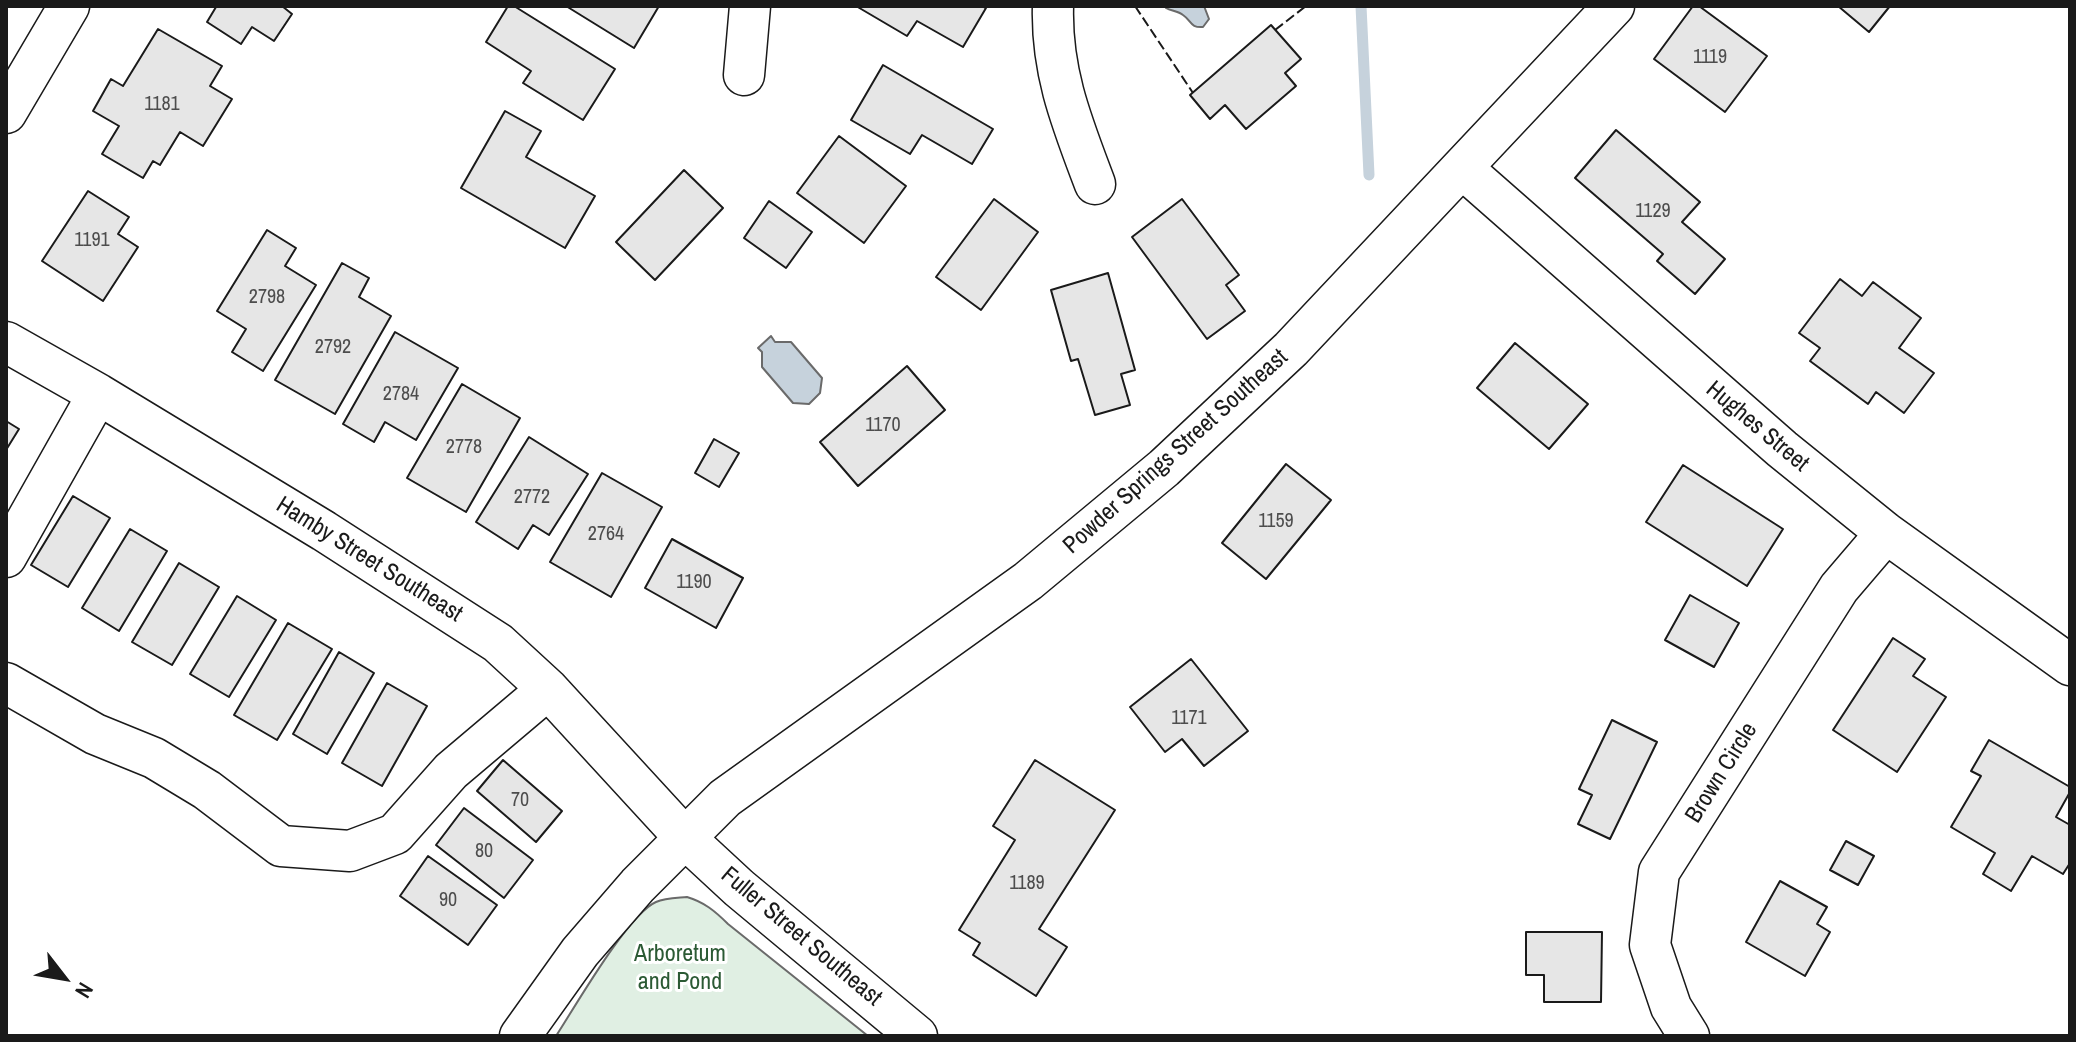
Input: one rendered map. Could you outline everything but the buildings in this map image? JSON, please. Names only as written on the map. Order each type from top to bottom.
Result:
[{"type":"street","points":[[6,113],[69,6]]},
{"type":"street","points":[[744,75],[750,6]]},
{"type":"street","points":[[1053,6],[1055,55],[1061,92],[1095,184]]},
{"type":"street","name":"Powder Springs Street Southeast","points":[[520,1036],[580,952],[638,885],[725,798],[1028,581],[1164,468],[1291,349],[1614,6]]},
{"type":"street","name":"Hughes Street","points":[[1462,168],[1770,438],[1886,533],[2070,665]]},
{"type":"street","name":"Hamby Street Southeast","points":[[6,342],[324,531],[498,643],[548,689],[685,838]]},
{"type":"street","points":[[6,557],[98,394]]},
{"type":"street","name":"Brown Circle","points":[[1689,1036],[1671,1007],[1650,945],[1659,872],[1839,588],[1886,533]]},
{"type":"street","points":[[6,683],[95,734],[154,758],[207,790],[281,846],[350,851],[395,834],[451,771],[548,689]]},
{"type":"street","name":"Fuller Street Southeast","points":[[685,838],[739,888],[917,1036]]},
{"type":"green space","name":"Arboretum and Pond","points":[[687,897],[714,911],[868,1036],[556,1036],[617,942],[644,910],[656,902]]},
{"type":"shaded area","points":[[1165,6],[1204,6],[1209,19],[1203,27],[1196,26]]},
{"type":"shaded area","points":[[771,336],[775,342],[791,342],[822,378],[820,393],[809,404],[793,403],[762,367],[762,352],[758,348]]},
{"type":"waterway","points":[[1361,6],[1369,175]]},
{"type":"fence","points":[[1135,6],[1193,93]]},
{"type":"fence","points":[[1275,30],[1306,6]]}]
